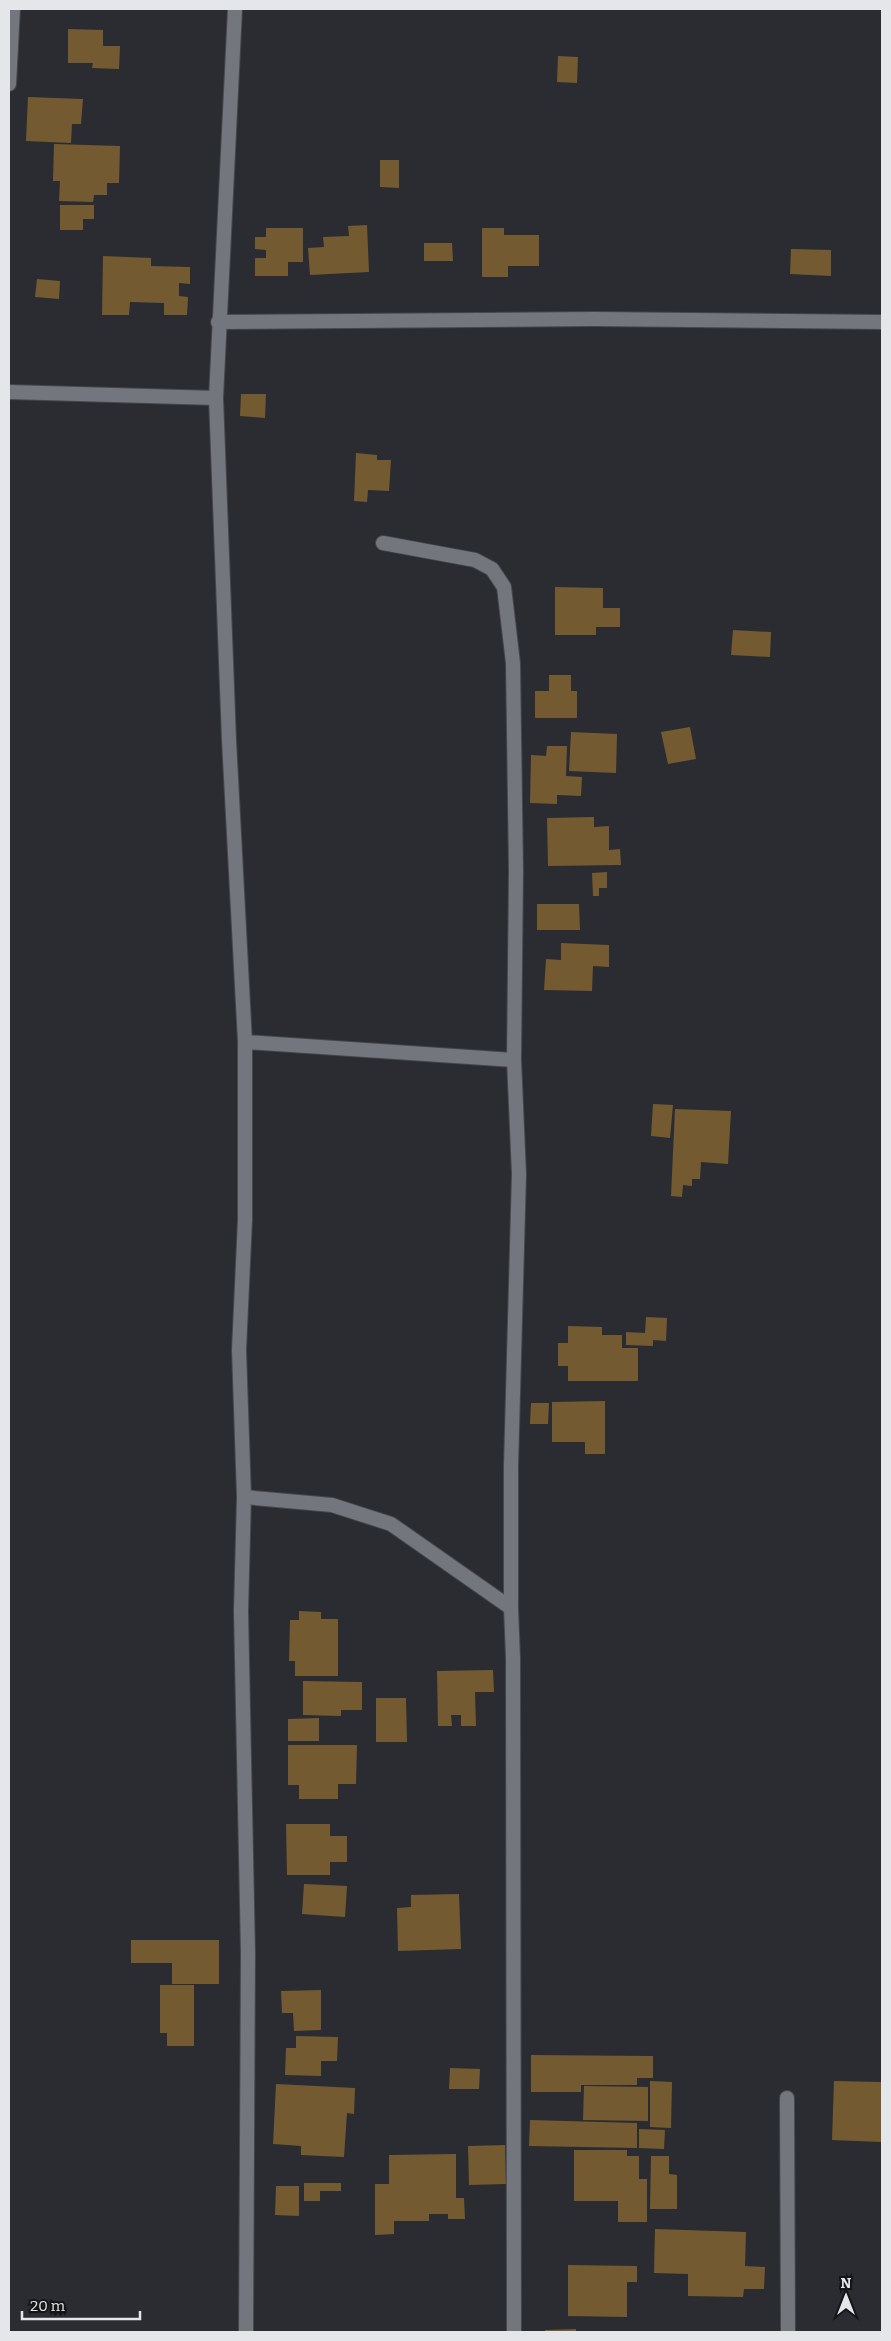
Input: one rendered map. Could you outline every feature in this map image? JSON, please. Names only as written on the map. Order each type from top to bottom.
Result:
[{"type":"street","points":[[9,84],[13,9]]},
{"type":"street","points":[[235,9],[218,322],[216,398],[226,663],[246,1042],[245,1220],[239,1350],[244,1497],[241,1611],[248,1953],[246,2332]]},
{"type":"street","points":[[218,322],[594,318],[882,322]]},
{"type":"street","points":[[9,392],[216,398]]},
{"type":"street","points":[[383,543],[475,560],[492,569],[504,587],[513,673],[516,871],[514,1060],[519,1174],[511,1466],[514,2332]]},
{"type":"street","points":[[246,1042],[514,1060]]},
{"type":"street","points":[[244,1497],[332,1505],[391,1524],[511,1608]]},
{"type":"street","points":[[787,2098],[788,2332]]},
{"type":"building","points":[[68,29],[103,30],[103,46],[120,46],[119,69],[92,68],[93,63],[68,63]]},
{"type":"building","points":[[558,56],[578,57],[577,83],[557,82]]},
{"type":"building","points":[[28,97],[83,99],[81,124],[72,124],[71,143],[26,141]]},
{"type":"building","points":[[54,144],[120,146],[119,183],[107,183],[107,195],[94,195],[93,202],[59,201],[60,181],[53,181]]},
{"type":"building","points":[[380,160],[399,160],[399,188],[380,187]]},
{"type":"building","points":[[60,205],[94,205],[94,219],[83,219],[83,230],[60,230]]},
{"type":"building","points":[[367,225],[369,272],[310,275],[308,248],[324,247],[323,237],[349,236],[348,226]]},
{"type":"building","points":[[266,228],[303,228],[303,262],[288,262],[288,276],[255,276],[255,258],[266,258],[266,250],[255,249],[255,237],[266,237]]},
{"type":"building","points":[[482,228],[504,228],[504,235],[539,235],[539,266],[508,266],[508,277],[482,277]]},
{"type":"building","points":[[424,243],[452,243],[453,261],[424,261]]},
{"type":"building","points":[[791,249],[831,250],[831,276],[790,274]]},
{"type":"building","points":[[103,256],[151,258],[151,266],[190,267],[190,284],[179,283],[179,296],[188,297],[187,315],[164,315],[164,303],[130,302],[129,315],[102,315]]},
{"type":"building","points":[[37,279],[60,281],[59,299],[35,297]]},
{"type":"building","points":[[241,394],[266,394],[265,418],[240,416]]},
{"type":"building","points":[[356,453],[377,455],[377,460],[391,460],[389,491],[368,490],[367,502],[354,501]]},
{"type":"building","points":[[555,587],[603,588],[603,608],[620,608],[620,627],[596,627],[596,635],[555,635]]},
{"type":"building","points":[[733,630],[771,632],[770,657],[731,655]]},
{"type":"building","points":[[549,675],[571,675],[571,691],[577,691],[577,718],[535,718],[535,691],[549,691]]},
{"type":"building","points":[[690,727],[696,759],[668,764],[661,732]]},
{"type":"building","points":[[571,732],[617,734],[616,773],[569,771]]},
{"type":"building","points":[[547,746],[567,746],[566,776],[582,777],[581,796],[557,795],[557,804],[530,803],[531,755],[546,756]]},
{"type":"building","points":[[594,817],[594,827],[609,826],[609,850],[620,849],[621,865],[548,866],[547,818]]},
{"type":"building","points":[[607,872],[607,888],[599,888],[599,896],[593,896],[592,873]]},
{"type":"building","points":[[537,904],[579,904],[580,930],[537,930]]},
{"type":"building","points":[[561,943],[609,945],[609,967],[593,966],[592,991],[544,990],[546,959],[561,960]]},
{"type":"building","points":[[653,1104],[673,1105],[670,1138],[651,1136]]},
{"type":"building","points":[[675,1109],[731,1111],[728,1164],[701,1162],[700,1179],[692,1179],[692,1186],[683,1185],[682,1197],[671,1196]]},
{"type":"building","points":[[646,1317],[667,1318],[666,1341],[653,1340],[653,1346],[626,1345],[626,1332],[645,1333]]},
{"type":"building","points":[[568,1326],[602,1327],[602,1335],[622,1335],[622,1348],[638,1348],[638,1381],[568,1381],[568,1366],[558,1366],[558,1343],[568,1343]]},
{"type":"building","points":[[605,1401],[605,1454],[585,1454],[585,1442],[552,1442],[552,1402]]},
{"type":"building","points":[[531,1403],[549,1403],[548,1424],[530,1424]]},
{"type":"building","points":[[299,1611],[321,1612],[321,1619],[338,1619],[338,1676],[295,1676],[295,1661],[289,1661],[290,1620],[299,1620]]},
{"type":"building","points":[[493,1670],[494,1692],[475,1692],[476,1726],[461,1726],[461,1715],[451,1715],[452,1726],[438,1726],[437,1671]]},
{"type":"building","points":[[303,1681],[362,1682],[362,1710],[341,1710],[341,1716],[303,1715]]},
{"type":"building","points":[[376,1698],[406,1698],[407,1742],[376,1742]]},
{"type":"building","points":[[319,1718],[319,1741],[288,1741],[288,1719]]},
{"type":"building","points":[[288,1745],[357,1745],[356,1784],[338,1784],[338,1799],[299,1799],[299,1785],[288,1785]]},
{"type":"building","points":[[286,1824],[330,1824],[330,1836],[347,1836],[347,1862],[330,1862],[330,1875],[287,1875]]},
{"type":"building","points":[[304,1884],[347,1886],[345,1917],[302,1914]]},
{"type":"building","points":[[459,1894],[461,1949],[398,1951],[397,1908],[411,1907],[411,1895]]},
{"type":"building","points":[[131,1940],[219,1940],[219,1984],[172,1984],[172,1963],[131,1963]]},
{"type":"building","points":[[160,1985],[194,1985],[194,2046],[167,2046],[167,2033],[160,2033]]},
{"type":"building","points":[[321,1990],[321,2030],[294,2031],[293,2013],[282,2013],[281,1991]]},
{"type":"building","points":[[296,2036],[338,2037],[337,2061],[321,2061],[321,2076],[285,2075],[286,2048],[296,2048]]},
{"type":"building","points":[[531,2055],[653,2056],[653,2078],[637,2078],[637,2085],[581,2085],[581,2092],[531,2092]]},
{"type":"building","points":[[450,2068],[480,2069],[479,2089],[449,2089]]},
{"type":"building","points":[[650,2081],[672,2082],[671,2128],[650,2127]]},
{"type":"building","points":[[834,2081],[882,2082],[882,2142],[832,2140]]},
{"type":"building","points":[[276,2084],[355,2088],[354,2114],[347,2113],[344,2157],[301,2155],[301,2146],[273,2144]]},
{"type":"building","points":[[584,2086],[648,2087],[648,2121],[583,2120]]},
{"type":"building","points":[[530,2120],[637,2123],[637,2148],[529,2146]]},
{"type":"building","points":[[639,2129],[665,2130],[664,2149],[639,2148]]},
{"type":"building","points":[[505,2145],[506,2184],[469,2185],[468,2146]]},
{"type":"building","points":[[574,2150],[627,2150],[627,2156],[639,2156],[639,2179],[647,2179],[647,2222],[618,2222],[618,2201],[574,2201]]},
{"type":"building","points":[[456,2154],[456,2198],[464,2198],[465,2219],[448,2219],[448,2214],[429,2214],[429,2221],[394,2221],[394,2234],[375,2235],[375,2184],[389,2184],[389,2155]]},
{"type":"building","points":[[651,2156],[669,2156],[669,2174],[677,2175],[677,2209],[650,2209]]},
{"type":"building","points":[[304,2183],[341,2183],[341,2191],[320,2191],[320,2201],[304,2201]]},
{"type":"building","points":[[276,2186],[299,2186],[299,2216],[275,2215]]},
{"type":"building","points":[[655,2229],[746,2232],[745,2266],[765,2267],[764,2289],[744,2289],[743,2297],[688,2296],[688,2274],[654,2273]]},
{"type":"building","points":[[568,2265],[637,2266],[637,2282],[627,2282],[627,2317],[568,2316]]},
{"type":"building","points":[[576,2329],[576,2332],[545,2332],[545,2330]]}]
